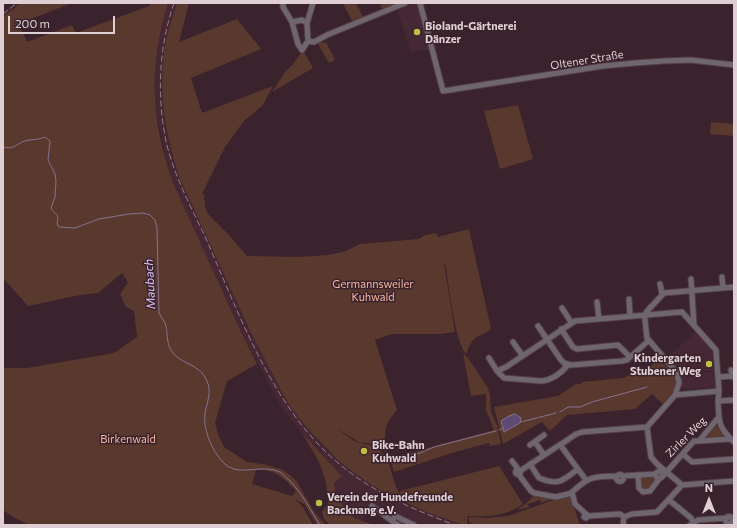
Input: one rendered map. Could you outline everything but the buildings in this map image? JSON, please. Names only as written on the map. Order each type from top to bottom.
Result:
[{"type":"street","points":[[283,3],[283,7],[292,22],[298,44],[302,50],[308,41],[307,22],[313,3]]},
{"type":"street","points":[[308,41],[314,42],[406,3]]},
{"type":"street","name":"Oltener Straße","points":[[420,3],[443,91],[603,66],[635,63],[691,60],[734,65]]},
{"type":"street","points":[[292,22],[302,20],[307,22]]},
{"type":"street","points":[[722,277],[723,287]]},
{"type":"street","points":[[691,279],[694,325]]},
{"type":"street","points":[[660,284],[662,294]]},
{"type":"street","points":[[519,472],[576,434],[582,432],[647,427],[675,395],[679,386],[678,376],[648,341],[645,329],[645,314],[662,294],[667,292],[734,287]]},
{"type":"street","points":[[628,299],[630,316]]},
{"type":"street","points":[[597,302],[598,319]]},
{"type":"street","points":[[562,308],[571,322]]},
{"type":"street","points":[[497,371],[522,356],[571,322],[645,314],[693,311]]},
{"type":"street","name":"Zirler Weg","points":[[638,475],[639,488],[643,492],[650,491],[659,477],[694,441],[699,441],[718,418],[719,391],[716,350],[682,312]]},
{"type":"street","points":[[538,326],[561,360],[568,365],[622,362],[648,341]]},
{"type":"street","points":[[561,329],[573,347],[577,349],[618,345],[630,357]]},
{"type":"street","points":[[513,342],[522,356]]},
{"type":"street","points":[[489,358],[497,371],[504,378],[542,381],[549,380],[568,365]]},
{"type":"street","points":[[718,378],[733,376],[731,370]]},
{"type":"street","points":[[675,395],[719,391]]},
{"type":"street","points":[[718,401],[734,400]]},
{"type":"street","points":[[718,418],[723,431],[732,440]]},
{"type":"street","points":[[647,427],[651,457],[682,485]]},
{"type":"street","points":[[530,445],[544,436]]},
{"type":"street","points":[[699,441],[732,440]]},
{"type":"street","points":[[535,442],[544,455]]},
{"type":"street","points":[[562,444],[586,480]]},
{"type":"street","points":[[683,454],[692,462],[734,459]]},
{"type":"street","points":[[512,461],[531,491],[534,493],[556,497],[572,493],[591,477],[638,475],[659,477]]},
{"type":"street","points":[[530,464],[539,478],[548,481],[562,481],[578,469]]},
{"type":"street","points":[[624,518],[632,514],[657,512],[682,485],[734,481]]},
{"type":"street","points":[[572,493],[574,504],[587,515],[620,514],[624,518]]},
{"type":"street","points":[[669,500],[691,518],[691,524],[702,519],[731,518]]},
{"type":"street","points":[[372,506],[396,524]]},
{"type":"street","points":[[396,524],[395,516],[414,525]]},
{"type":"street","points":[[623,525],[624,518]]},
{"type":"shaded area","points":[[14,3],[21,3],[3,17],[3,12]]},
{"type":"shaded area","points":[[168,3],[177,3],[165,44],[162,85],[165,123],[172,156],[180,179],[251,333],[289,405],[328,451],[357,475],[399,500],[463,525],[404,525],[392,519],[371,502],[372,509],[361,520],[354,518],[337,499],[334,483],[342,475],[302,433],[282,408],[242,334],[173,183],[167,164],[155,105],[154,86],[157,44]]},
{"type":"shaded area","points":[[411,3],[418,3],[431,49],[411,53],[397,8]]},
{"type":"shaded area","points":[[698,330],[715,351],[716,371],[703,372],[716,372],[717,387],[681,389],[679,371],[667,357]]},
{"type":"shaded area","points":[[515,414],[521,418],[520,423],[504,432],[501,421]]},
{"type":"green space","name":"Birkenwald","points":[[21,3],[72,3],[18,24],[27,42],[72,25],[76,33],[149,6],[152,3],[168,3],[157,50],[155,72],[156,115],[160,137],[173,183],[257,364],[227,381],[215,423],[218,434],[224,447],[247,462],[263,464],[281,469],[290,475],[297,482],[315,513],[326,525],[317,525],[305,505],[294,498],[303,507],[313,525],[29,525],[3,510],[3,368],[27,368],[114,353],[137,337],[134,311],[126,307],[120,294],[128,282],[122,273],[98,293],[80,295],[28,306],[3,278],[3,17]],"holes":[[[256,470],[263,470],[279,475],[296,491],[292,496],[252,484]]]},
{"type":"green space","name":"Germannsweiler Kuhwald","points":[[177,3],[189,3],[179,42],[237,19],[261,49],[191,78],[202,113],[273,86],[263,105],[244,121],[225,147],[202,194],[204,194],[205,207],[208,214],[247,256],[298,257],[329,255],[346,251],[360,244],[419,239],[425,235],[436,233],[438,237],[469,229],[491,329],[479,336],[470,344],[466,354],[458,337],[444,263],[455,332],[441,334],[392,334],[375,340],[397,410],[387,425],[385,441],[388,453],[374,444],[359,442],[336,428],[354,441],[376,447],[387,457],[396,487],[400,494],[400,491],[499,466],[523,504],[510,511],[497,515],[468,516],[467,524],[469,525],[463,525],[424,511],[380,490],[357,475],[338,460],[307,428],[289,405],[251,333],[180,179],[170,146],[164,113],[162,79],[165,45]]},
{"type":"green space","points":[[343,3],[356,3],[364,19],[353,23]]},
{"type":"green space","points":[[380,3],[394,3],[394,5],[382,10]]},
{"type":"green space","points":[[321,40],[323,43],[326,42],[335,60],[329,63],[317,42]]},
{"type":"green space","points":[[303,50],[313,68],[272,92],[285,72],[294,63]]},
{"type":"green space","points":[[518,105],[533,159],[500,169],[484,111]]},
{"type":"green space","points":[[711,122],[734,124],[734,136],[710,134]]},
{"type":"green space","points":[[463,353],[488,388],[491,412],[497,425],[501,444],[490,446],[489,443],[455,452],[394,472],[390,458],[494,430],[486,410],[486,394],[471,396]]},
{"type":"green space","points":[[659,360],[675,376],[676,380],[674,390],[663,404],[652,394],[635,409],[567,415],[550,431],[542,422],[503,444],[494,407],[558,396],[576,384],[581,384],[582,382],[623,378],[635,373],[638,375]]},
{"type":"green space","points":[[716,425],[726,437],[703,439]]},
{"type":"green space","points":[[302,433],[342,476],[334,483],[337,499],[354,518],[374,525],[330,525],[324,519],[322,512],[328,503],[326,482],[319,462]]},
{"type":"green space","points":[[640,477],[653,477],[655,480],[649,488],[641,489]]},
{"type":"green space","points":[[534,495],[552,499],[541,503],[540,500],[528,504],[529,507],[517,510],[530,500]]},
{"type":"green space","points":[[568,495],[571,498],[580,525],[476,525],[469,522],[469,517],[488,518],[508,516]]},
{"type":"waterway","name":"Maubach","points":[[3,147],[10,148],[25,141],[45,137],[50,141],[48,160],[55,174],[56,181],[55,197],[51,208],[57,216],[57,224],[59,227],[75,228],[99,219],[129,214],[143,213],[150,215],[155,220],[157,228],[159,313],[165,323],[168,344],[174,355],[194,367],[204,375],[207,381],[209,393],[205,413],[205,424],[212,447],[218,456],[229,467],[240,470],[267,469],[280,472],[298,490],[320,525]]},
{"type":"waterway","points":[[560,412],[568,407],[580,407],[592,402],[647,387]]},
{"type":"waterway","points":[[521,422],[556,413]]},
{"type":"waterway","points":[[499,430],[503,428]]},
{"type":"waterway","points":[[391,460],[496,431]]},
{"type":"railway","points":[[3,14],[17,3]]},
{"type":"railway","points":[[174,3],[169,18],[163,50],[160,82],[162,114],[167,145],[182,187],[244,325],[272,381],[307,431],[327,453],[356,477],[387,496],[421,512],[455,525]]},
{"type":"place","name":"Bioland-Gärtnerei Dänzer","points":[[417,32]]},
{"type":"place","name":"Kindergarten Stubener Weg","points":[[709,364]]},
{"type":"place","name":"Bike-Bahn Kuhwald","points":[[364,451]]},
{"type":"place","name":"Verein der Hundefreunde Backnang e.V.","points":[[319,503]]}]
